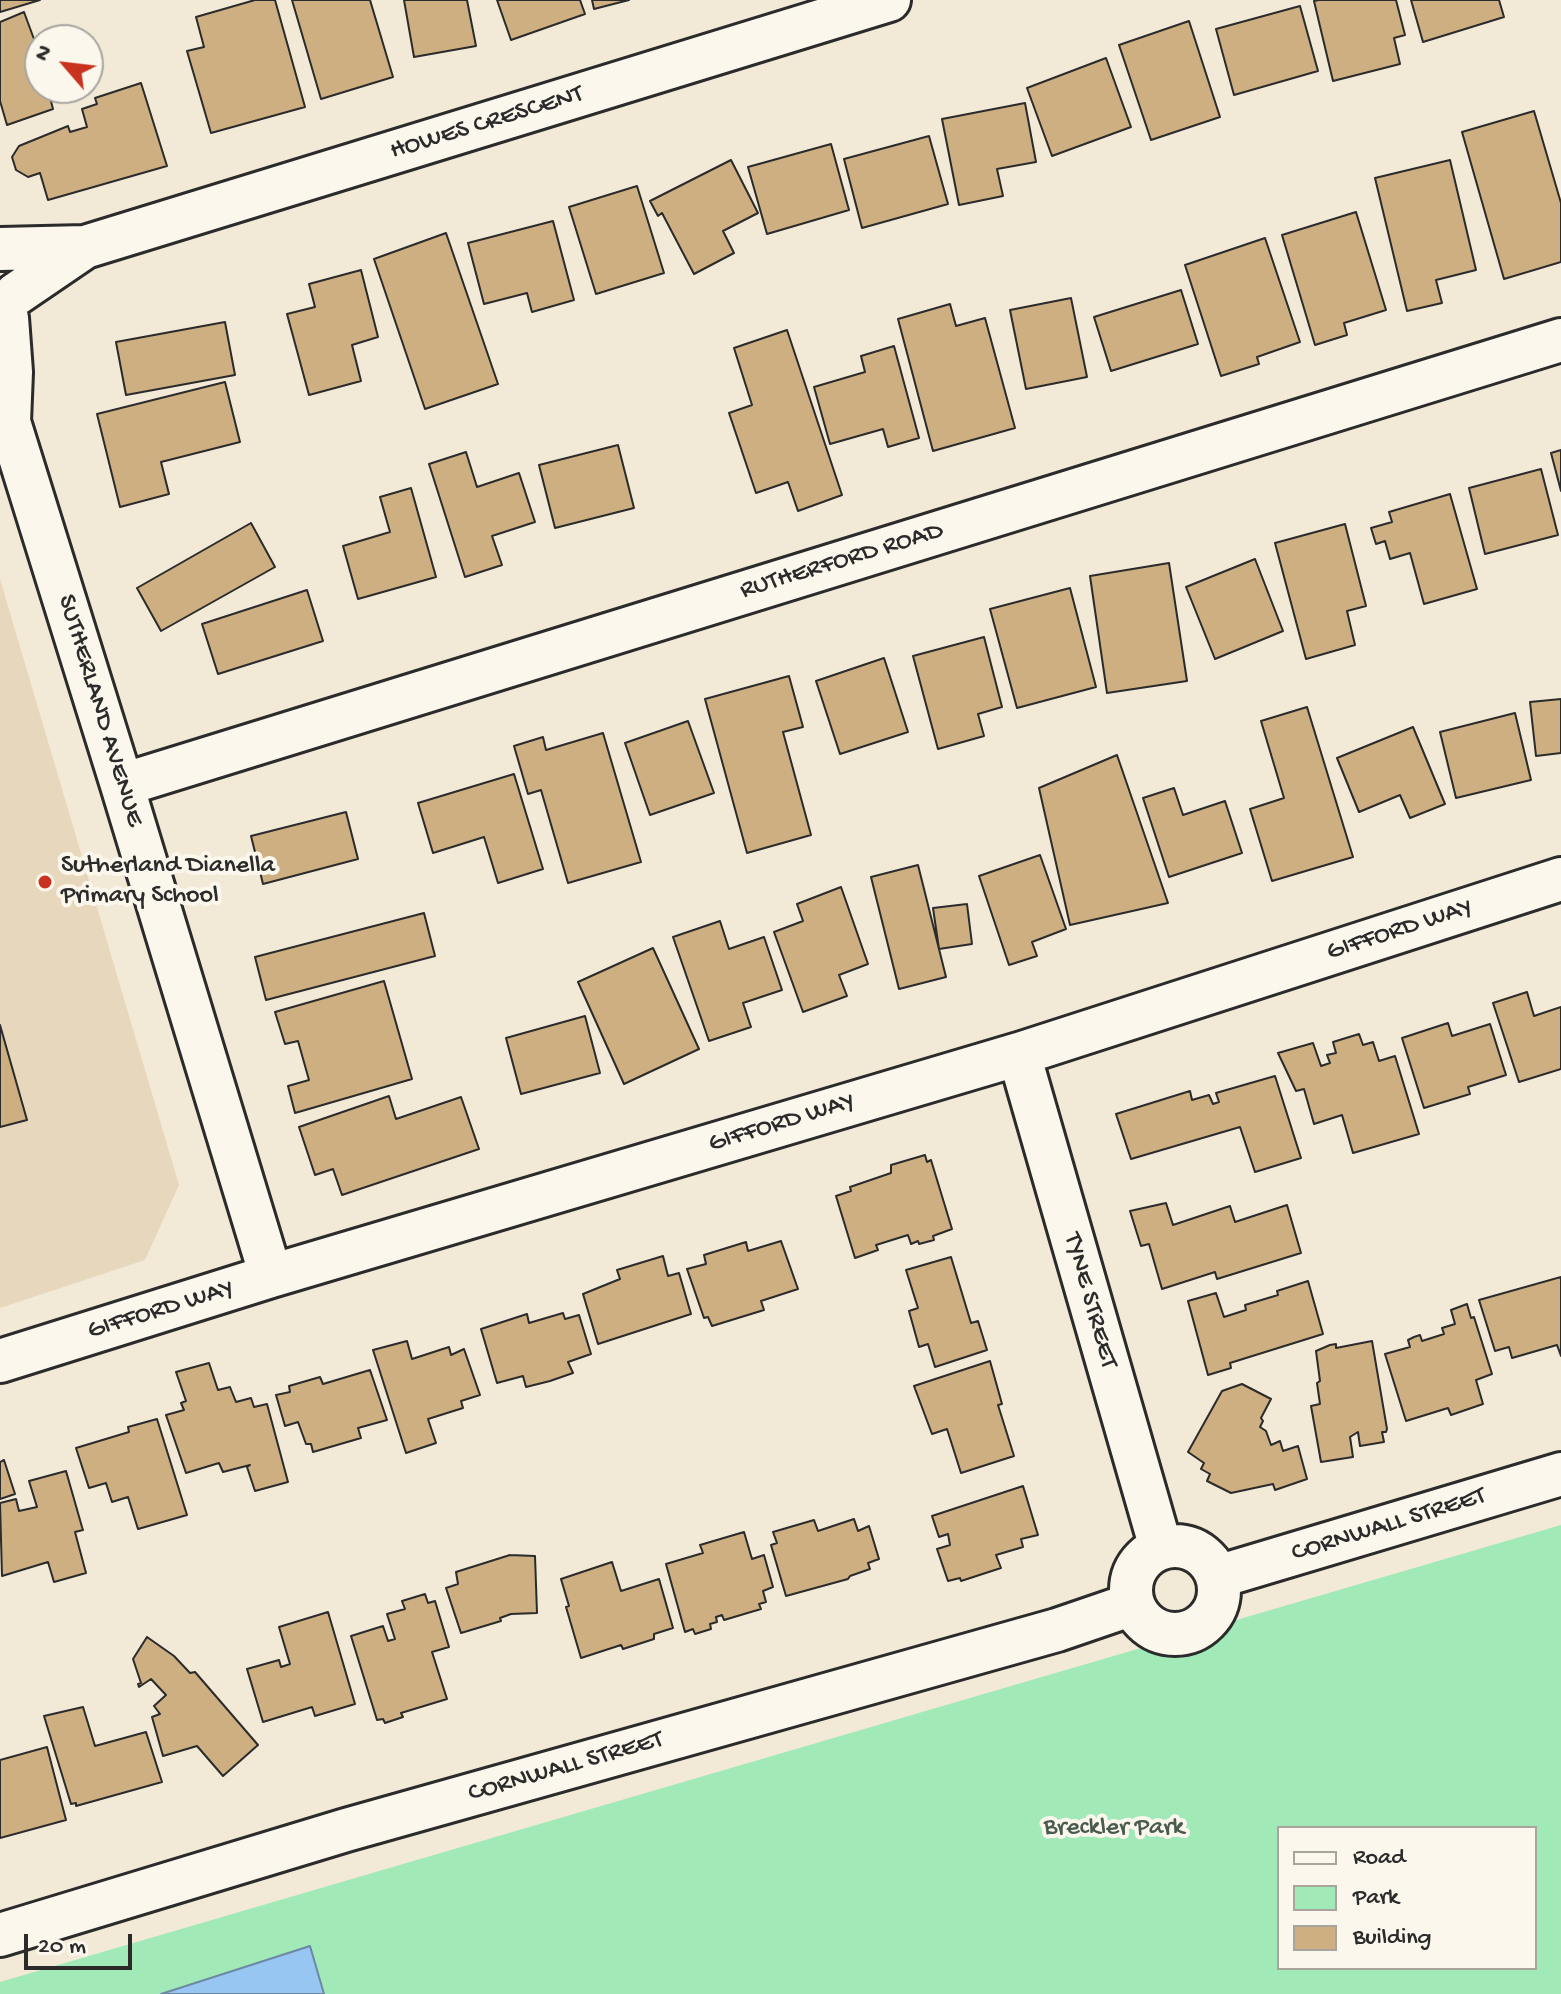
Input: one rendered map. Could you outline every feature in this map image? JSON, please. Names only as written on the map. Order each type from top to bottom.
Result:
[{"type":"street","name":"HOWES CRESCENT","points":[[0,252],[85,247],[889,0]]},
{"type":"street","name":"HOWES CRESCENT","points":[[8,312],[85,247]]},
{"type":"street","name":"SUTHERLAND AVENUE","points":[[0,252],[14,272],[8,312],[11,372],[5,412],[271,1276]]},
{"type":"street","name":"RUTHERFORD ROAD","points":[[122,785],[1561,340]]},
{"type":"street","name":"GIFFORD WAY","points":[[0,1361],[271,1276],[1019,1054],[1561,879]]},
{"type":"street","name":"TYNE STREET","points":[[1019,1054],[1161,1548]]},
{"type":"street","name":"CORNWALL STREET","points":[[1217,1577],[1561,1474]]},
{"type":"street","points":[[1172,1546],[1195,1551],[1212,1566],[1217,1577],[1216,1604],[1210,1616],[1188,1632],[1161,1632],[1139,1616],[1133,1604],[1131,1590],[1139,1564],[1161,1548],[1172,1546]]},
{"type":"street","name":"CORNWALL STREET","points":[[0,1935],[346,1830],[1057,1630],[1133,1604]]},
{"type":"shaded area","name":"Sutherland Dianella Primary School","points":[[0,579],[179,1185],[145,1260],[0,1308]]},
{"type":"green space","name":"Breckler Park","points":[[1561,1525],[1561,1994],[0,1994],[0,1982]]},
{"type":"water","points":[[310,1946],[324,1994],[161,1994]]},
{"type":"building","points":[[0,0],[40,0],[0,12]]},
{"type":"building","points":[[255,0],[275,0],[305,107],[211,133],[187,51],[204,47],[196,17]]},
{"type":"building","points":[[292,0],[370,0],[393,77],[321,99]]},
{"type":"building","points":[[404,0],[467,0],[476,46],[414,57]]},
{"type":"building","points":[[497,0],[580,0],[585,14],[511,40]]},
{"type":"building","points":[[592,0],[629,0],[594,9]]},
{"type":"building","points":[[1396,0],[1405,35],[1394,38],[1400,64],[1333,81],[1314,1]]},
{"type":"building","points":[[1411,0],[1499,0],[1504,17],[1423,42]]},
{"type":"building","points":[[1300,6],[1318,71],[1234,95],[1216,29]]},
{"type":"building","points":[[24,12],[28,24],[24,24],[24,104],[52,104],[53,109],[7,125],[0,101],[0,22]]},
{"type":"building","points":[[1189,21],[1220,117],[1151,140],[1119,45]]},
{"type":"building","points":[[1106,58],[1131,127],[1052,156],[1027,88]]},
{"type":"building","points":[[141,83],[167,166],[48,200],[40,173],[28,177],[16,170],[12,157],[19,146],[68,126],[70,132],[87,127],[82,109],[104,104],[104,95]]},
{"type":"building","points":[[1025,103],[1036,162],[997,169],[1003,196],[959,205],[942,119]]},
{"type":"building","points":[[1534,111],[1561,203],[1561,262],[1504,279],[1462,132]]},
{"type":"building","points":[[929,136],[948,204],[862,228],[844,159]]},
{"type":"building","points":[[831,144],[849,210],[767,234],[748,167]]},
{"type":"building","points":[[731,160],[758,213],[723,231],[734,253],[694,274],[662,213],[658,216],[650,201]]},
{"type":"building","points":[[1450,160],[1476,270],[1436,280],[1442,303],[1407,311],[1375,178]]},
{"type":"building","points":[[637,186],[664,273],[596,294],[569,207]]},
{"type":"building","points":[[1356,212],[1386,310],[1344,323],[1347,335],[1315,345],[1282,235]]},
{"type":"building","points":[[553,221],[574,300],[532,312],[527,293],[484,304],[468,243]]},
{"type":"building","points":[[446,233],[498,384],[425,409],[374,259]]},
{"type":"building","points":[[1265,238],[1300,342],[1257,357],[1259,364],[1221,376],[1185,265]]},
{"type":"building","points":[[361,270],[378,337],[352,345],[361,381],[309,395],[287,314],[315,307],[309,284]]},
{"type":"building","points":[[1181,290],[1198,344],[1111,371],[1094,317]]},
{"type":"building","points":[[1071,298],[1087,377],[1026,389],[1010,310]]},
{"type":"building","points":[[950,304],[956,326],[985,318],[1015,428],[933,451],[898,319]]},
{"type":"building","points":[[225,322],[235,375],[126,395],[116,342]]},
{"type":"building","points":[[787,330],[842,495],[798,511],[788,482],[756,493],[729,413],[752,405],[734,348]]},
{"type":"building","points":[[894,346],[919,438],[888,447],[883,429],[830,444],[814,387],[865,372],[861,356]]},
{"type":"building","points":[[225,382],[240,442],[161,462],[169,494],[120,507],[97,414]]},
{"type":"building","points":[[618,445],[634,508],[555,528],[539,465]]},
{"type":"building","points":[[1561,450],[1561,491],[1551,453]]},
{"type":"building","points":[[466,452],[477,487],[519,473],[535,522],[492,536],[502,565],[465,577],[429,464]]},
{"type":"building","points":[[1541,469],[1558,535],[1485,554],[1469,488]]},
{"type":"building","points":[[411,488],[436,577],[358,599],[343,546],[390,532],[380,497]]},
{"type":"building","points":[[1450,494],[1477,589],[1424,604],[1410,553],[1390,559],[1385,541],[1376,544],[1371,528],[1392,522],[1389,512]]},
{"type":"building","points":[[251,523],[275,567],[161,631],[137,588]]},
{"type":"building","points":[[1345,524],[1366,606],[1347,611],[1355,645],[1306,659],[1275,543]]},
{"type":"building","points":[[1255,559],[1283,631],[1215,659],[1186,587]]},
{"type":"building","points":[[1169,563],[1187,681],[1107,693],[1090,576]]},
{"type":"building","points":[[1070,588],[1096,687],[1017,708],[990,609]]},
{"type":"building","points":[[307,590],[323,641],[218,674],[202,624]]},
{"type":"building","points":[[984,637],[1002,707],[978,714],[984,736],[938,749],[913,656]]},
{"type":"building","points":[[884,658],[908,732],[840,754],[816,681]]},
{"type":"building","points":[[789,676],[803,727],[783,732],[811,835],[747,853],[705,699]]},
{"type":"building","points":[[1561,699],[1561,753],[1536,756],[1530,702]]},
{"type":"building","points":[[1307,707],[1353,857],[1272,881],[1250,809],[1284,798],[1261,721]]},
{"type":"building","points":[[1515,713],[1531,780],[1456,798],[1440,732]]},
{"type":"building","points":[[688,721],[714,793],[650,815],[625,743]]},
{"type":"building","points":[[1413,727],[1445,804],[1410,818],[1400,795],[1359,812],[1337,758]]},
{"type":"building","points":[[603,733],[641,862],[568,883],[541,790],[528,794],[514,746],[543,737],[546,750]]},
{"type":"building","points":[[1117,755],[1168,903],[1070,925],[1039,788]]},
{"type":"building","points":[[514,774],[543,869],[498,883],[484,837],[433,853],[418,803]]},
{"type":"building","points":[[1174,788],[1183,815],[1225,801],[1242,853],[1169,877],[1143,798]]},
{"type":"building","points":[[346,812],[358,859],[263,884],[251,836]]},
{"type":"building","points":[[1040,855],[1066,929],[1032,942],[1037,956],[1009,965],[979,876]]},
{"type":"building","points":[[918,865],[946,977],[899,989],[871,877]]},
{"type":"building","points":[[841,887],[868,964],[839,975],[847,996],[803,1012],[774,932],[803,921],[797,904]]},
{"type":"building","points":[[967,904],[972,944],[939,949],[933,908]]},
{"type":"building","points":[[424,913],[435,956],[266,1000],[255,957]]},
{"type":"building","points":[[720,921],[729,949],[764,937],[782,990],[743,1003],[751,1027],[709,1041],[673,937]]},
{"type":"building","points":[[653,948],[699,1049],[624,1084],[578,982]]},
{"type":"building","points":[[384,981],[412,1079],[295,1113],[288,1086],[309,1080],[298,1041],[285,1044],[275,1012]]},
{"type":"building","points":[[1527,992],[1534,1016],[1561,1007],[1561,1069],[1519,1082],[1493,1003]]},
{"type":"building","points":[[585,1016],[600,1073],[521,1094],[506,1038]]},
{"type":"building","points":[[1448,1023],[1452,1036],[1490,1024],[1506,1075],[1468,1087],[1470,1094],[1424,1108],[1402,1038]]},
{"type":"building","points":[[0,1025],[27,1120],[0,1127]]},
{"type":"building","points":[[1359,1034],[1363,1045],[1373,1042],[1379,1061],[1395,1056],[1419,1134],[1353,1153],[1342,1115],[1314,1124],[1304,1089],[1296,1091],[1278,1053],[1313,1043],[1321,1066],[1330,1063],[1327,1055],[1336,1053],[1333,1042]]},
{"type":"building","points":[[1275,1076],[1301,1158],[1255,1172],[1240,1127],[1131,1159],[1116,1114],[1190,1091],[1192,1100],[1209,1095],[1213,1104],[1219,1102],[1216,1093]]},
{"type":"building","points":[[389,1096],[396,1119],[461,1097],[479,1149],[342,1195],[333,1169],[315,1175],[299,1127]]},
{"type":"building","points":[[925,1155],[927,1162],[931,1160],[952,1229],[933,1236],[934,1240],[919,1244],[918,1241],[911,1244],[908,1235],[876,1245],[878,1250],[855,1258],[836,1196],[851,1191],[850,1187],[891,1173],[891,1165]]},
{"type":"building","points":[[1166,1203],[1173,1225],[1230,1206],[1235,1222],[1287,1205],[1301,1253],[1217,1279],[1215,1272],[1162,1289],[1149,1244],[1141,1246],[1130,1211]]},
{"type":"building","points":[[781,1241],[798,1289],[761,1301],[764,1310],[712,1326],[708,1317],[704,1318],[687,1269],[706,1264],[704,1255],[746,1242],[748,1251]]},
{"type":"building","points":[[663,1256],[668,1276],[679,1273],[691,1314],[598,1344],[583,1294],[620,1279],[617,1270]]},
{"type":"building","points":[[951,1257],[971,1323],[978,1321],[987,1350],[935,1367],[928,1344],[919,1347],[909,1311],[918,1308],[906,1270]]},
{"type":"building","points":[[1561,1277],[1561,1356],[1557,1345],[1512,1358],[1509,1347],[1495,1351],[1479,1300]]},
{"type":"building","points":[[1308,1281],[1323,1334],[1230,1363],[1231,1368],[1208,1375],[1188,1301],[1216,1293],[1224,1317],[1246,1310],[1245,1305],[1278,1295],[1277,1291]]},
{"type":"building","points":[[1467,1304],[1492,1374],[1476,1380],[1483,1404],[1451,1415],[1448,1408],[1406,1421],[1385,1354],[1410,1347],[1408,1340],[1414,1337],[1420,1335],[1422,1341],[1444,1334],[1442,1328],[1455,1324],[1451,1310]]},
{"type":"building","points":[[563,1313],[565,1319],[579,1315],[591,1354],[568,1362],[573,1373],[550,1381],[526,1387],[523,1376],[497,1383],[481,1329],[527,1314],[529,1323]]},
{"type":"building","points":[[407,1341],[412,1359],[449,1347],[451,1355],[464,1349],[480,1395],[461,1401],[463,1408],[428,1419],[436,1443],[406,1453],[373,1350]]},
{"type":"building","points":[[1372,1341],[1387,1429],[1382,1432],[1384,1442],[1360,1446],[1358,1432],[1350,1437],[1353,1457],[1321,1462],[1311,1406],[1320,1404],[1316,1351],[1330,1345],[1336,1344],[1336,1348]]},
{"type":"building","points":[[990,1361],[1002,1404],[998,1405],[1014,1456],[961,1473],[947,1429],[932,1434],[914,1386]]},
{"type":"building","points":[[209,1363],[218,1390],[230,1387],[236,1402],[251,1398],[254,1407],[267,1404],[288,1482],[255,1491],[247,1467],[250,1465],[223,1472],[219,1463],[186,1473],[166,1415],[184,1410],[181,1403],[186,1401],[176,1372]]},
{"type":"building","points":[[370,1370],[387,1420],[358,1428],[361,1438],[313,1452],[311,1444],[306,1444],[298,1422],[285,1426],[276,1395],[290,1392],[289,1386],[320,1377],[323,1384]]},
{"type":"building","points":[[1242,1384],[1271,1399],[1260,1427],[1266,1431],[1271,1445],[1280,1441],[1283,1451],[1298,1446],[1307,1479],[1275,1490],[1273,1484],[1231,1493],[1207,1481],[1210,1474],[1201,1469],[1204,1463],[1188,1452],[1222,1391]]},
{"type":"building","points":[[157,1419],[187,1515],[138,1529],[128,1497],[112,1502],[106,1483],[89,1488],[76,1448],[129,1432],[128,1427]]},
{"type":"building","points":[[4,1460],[15,1494],[0,1499],[0,1462]]},
{"type":"building","points":[[66,1471],[83,1530],[75,1532],[86,1573],[54,1582],[48,1562],[2,1576],[0,1503],[16,1499],[19,1511],[37,1507],[29,1481]]},
{"type":"building","points":[[1023,1486],[1038,1535],[1021,1539],[1023,1547],[996,1555],[1001,1568],[961,1581],[960,1578],[948,1581],[937,1549],[950,1545],[948,1534],[939,1537],[932,1516]]},
{"type":"building","points":[[854,1519],[858,1531],[869,1526],[879,1559],[868,1563],[870,1569],[848,1579],[786,1596],[771,1545],[777,1543],[773,1532],[814,1520],[818,1531]]},
{"type":"building","points":[[744,1532],[752,1559],[764,1555],[773,1587],[763,1591],[766,1602],[759,1604],[761,1609],[724,1620],[722,1615],[716,1617],[717,1622],[710,1624],[711,1629],[695,1634],[693,1629],[685,1632],[666,1564],[703,1553],[700,1545]]},
{"type":"building","points":[[510,1555],[535,1556],[537,1613],[511,1614],[500,1618],[501,1621],[461,1633],[446,1588],[458,1584],[456,1572]]},
{"type":"building","points":[[612,1562],[621,1591],[659,1579],[673,1628],[654,1634],[654,1639],[623,1649],[621,1645],[581,1658],[561,1579]]},
{"type":"building","points":[[425,1594],[428,1603],[435,1601],[449,1647],[432,1652],[447,1699],[401,1713],[403,1717],[385,1723],[383,1719],[377,1720],[351,1636],[383,1626],[388,1641],[395,1639],[387,1614],[405,1609],[402,1601]]},
{"type":"building","points":[[328,1612],[355,1704],[315,1716],[312,1707],[263,1722],[247,1669],[279,1660],[281,1667],[290,1664],[279,1627]]},
{"type":"building","points":[[147,1637],[174,1656],[190,1673],[195,1672],[258,1745],[223,1776],[197,1746],[163,1756],[152,1717],[160,1714],[154,1706],[166,1695],[151,1679],[139,1687],[141,1683],[133,1659]]},
{"type":"building","points":[[83,1707],[95,1746],[146,1732],[162,1782],[76,1806],[76,1803],[71,1804],[44,1716]]},
{"type":"building","points":[[47,1747],[66,1820],[0,1838],[0,1760]]},
{"type":"place","name":"Sutherland Dianella Primary School","points":[[45,882]]}]
